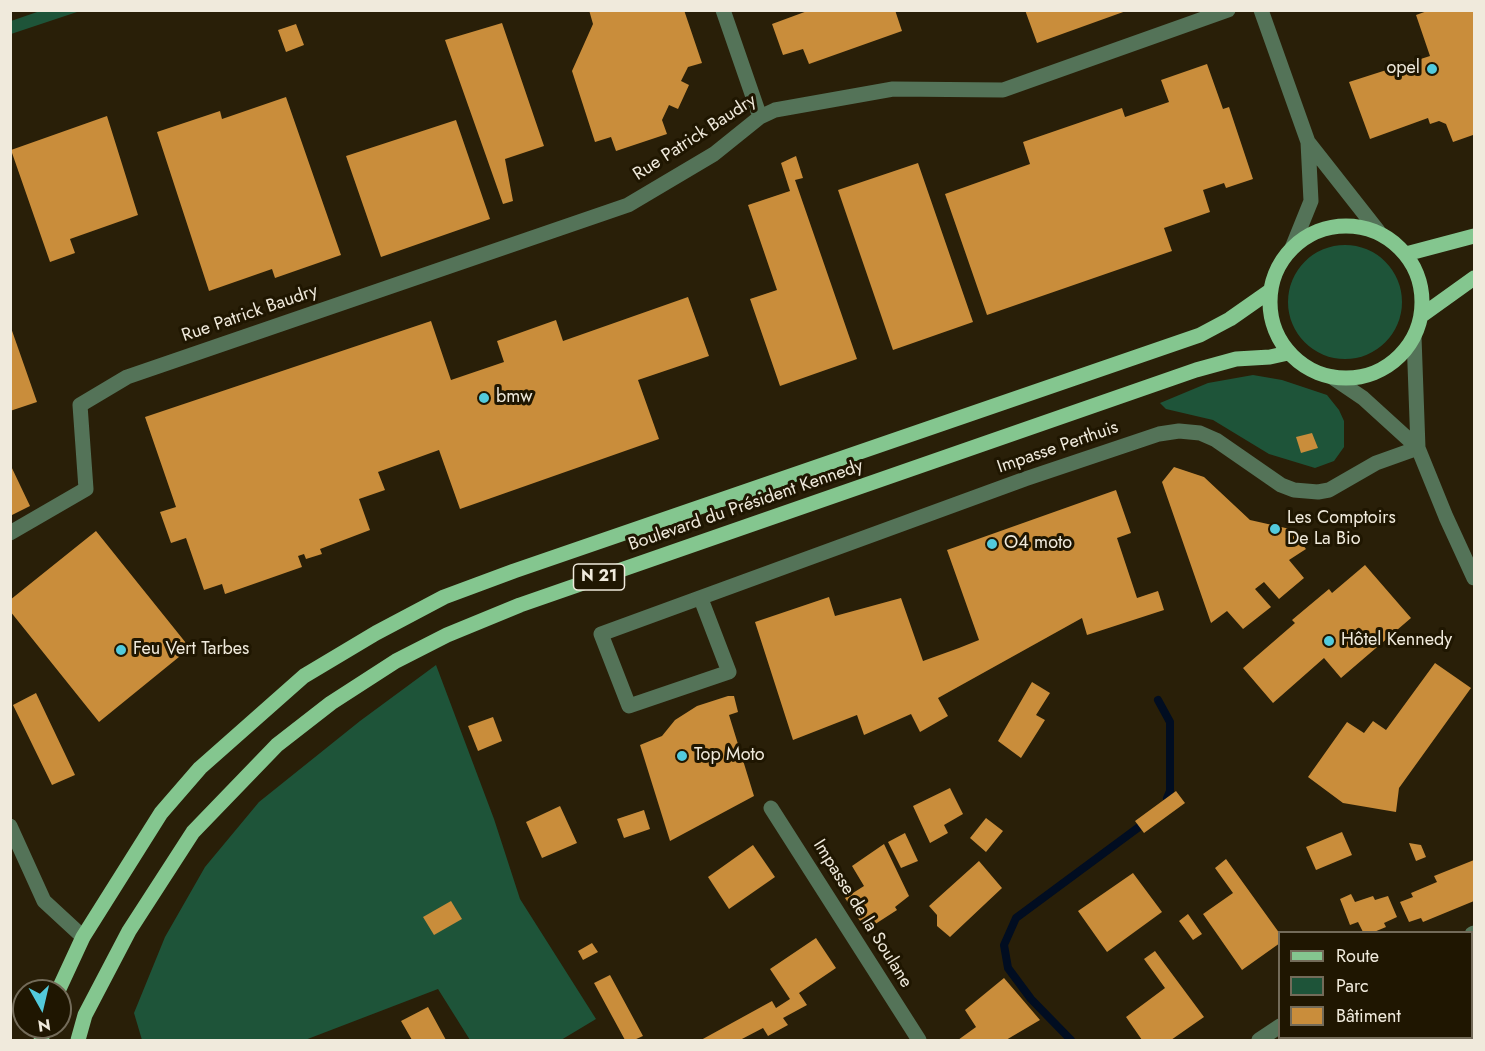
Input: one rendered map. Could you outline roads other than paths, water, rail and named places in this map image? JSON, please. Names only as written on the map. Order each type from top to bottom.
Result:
[{"type":"main road","points":[[1347,225],[1378,231],[1406,254],[1417,273],[1422,294],[1421,316],[1414,337],[1400,356],[1382,370],[1358,378],[1332,377],[1308,369],[1288,353],[1276,334],[1270,313],[1270,291],[1278,268],[1292,248],[1313,233],[1347,225]]},
{"type":"main road","points":[[1406,254],[1474,236]]},
{"type":"main road","points":[[1421,316],[1474,278]]},
{"type":"main road","name":"Boulevard du Président Kennedy","points":[[64,979],[83,937],[162,813],[200,768],[303,676],[376,633],[444,597],[514,571],[1200,335],[1230,319],[1270,291]]},
{"type":"main road","name":"Boulevard du Président Kennedy","points":[[78,1041],[85,1015],[129,931],[192,832],[277,745],[331,702],[396,661],[447,635],[520,605],[1196,370],[1236,359],[1270,357],[1288,353]]},
{"type":"street","points":[[723,10],[760,117]]},
{"type":"street","name":"Rue Patrick Baudry","points":[[10,533],[86,489],[80,405],[127,377],[628,206],[714,153],[760,117],[775,110],[892,89],[1003,90],[1228,10]]},
{"type":"street","points":[[1261,10],[1308,142],[1311,201],[1292,248]]},
{"type":"street","points":[[1308,142],[1378,231]]},
{"type":"street","points":[[1414,337],[1418,448],[1474,578]]},
{"type":"street","points":[[1332,377],[1363,398],[1418,448]]},
{"type":"street","name":"Impasse Perthuis","points":[[701,599],[729,672],[629,706],[602,634],[1014,483],[1159,434],[1179,431],[1200,433],[1216,440],[1281,485],[1318,492],[1329,490],[1376,463],[1418,448]]},
{"type":"street","name":"Impasse de la Soulane","points":[[771,808],[919,1041]]},
{"type":"street","points":[[10,826],[44,901],[83,937]]},
{"type":"street","points":[[1259,1041],[1278,1027]]},
{"type":"waterway","points":[[1158,700],[1170,722],[1170,791],[1167,798]]},
{"type":"waterway","points":[[1071,1040],[1031,999],[1008,968],[1004,945],[1016,918],[1139,827]]},
{"type":"place","name":"opel","points":[[1432,69]]},
{"type":"place","name":"bmw","points":[[484,398]]},
{"type":"place","name":"Les Comptoirs De La Bio","points":[[1275,529]]},
{"type":"place","name":"O4 moto","points":[[992,544]]},
{"type":"place","name":"Hôtel Kennedy","points":[[1329,641]]},
{"type":"place","name":"Feu Vert Tarbes","points":[[121,650]]},
{"type":"place","name":"Top Moto","points":[[682,756]]}]
